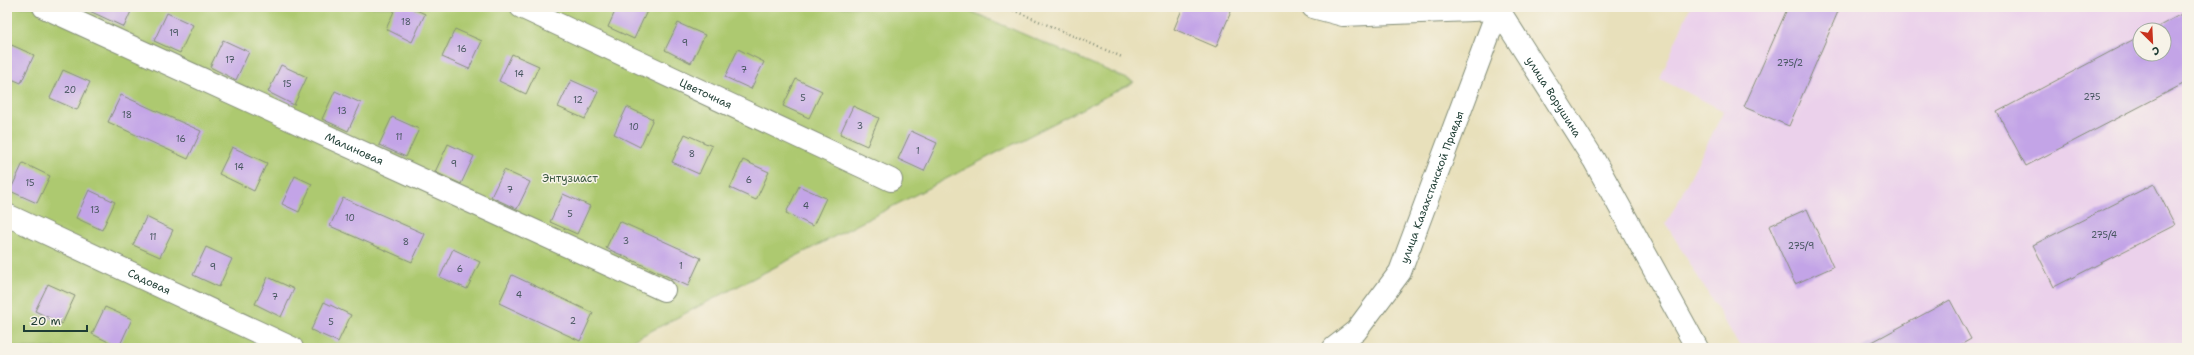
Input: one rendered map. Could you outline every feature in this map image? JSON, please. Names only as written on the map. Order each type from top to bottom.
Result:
[{"type":"street","name":"Малиновая","points":[[44,7],[664,290]]},
{"type":"street","name":"Цветочная","points":[[521,7],[891,180]]},
{"type":"street","points":[[1313,7],[1343,16],[1498,8]]},
{"type":"street","name":"улица Казахстанской Правды","points":[[1334,348],[1356,331],[1400,272],[1498,8]]},
{"type":"street","name":"улица Ворушина","points":[[1498,8],[1594,160],[1697,348]]},
{"type":"street","name":"Садовая","points":[[7,215],[292,348]]},
{"type":"path","points":[[1006,7],[1122,57]]},
{"type":"shaded area","points":[[1690,7],[2187,7],[2187,348],[1741,348],[1666,224],[1724,111],[1660,79]]},
{"type":"green space","name":"Энтузиаст","points":[[7,7],[961,7],[1134,82],[618,348],[7,348]]},
{"type":"building","points":[[81,7],[133,7],[124,27]]},
{"type":"building","points":[[396,7],[410,7],[425,14],[412,42],[386,29]]},
{"type":"building","points":[[617,7],[638,7],[647,11],[634,39],[608,27]]},
{"type":"building","points":[[1183,7],[1233,7],[1216,47],[1174,29]]},
{"type":"building","points":[[1788,7],[1840,7],[1789,126],[1744,107]]},
{"type":"building","points":[[2187,11],[2187,82],[2026,166],[1997,112],[2132,40],[2132,62],[2172,62],[2172,22],[2167,22]]},
{"type":"building","points":[[167,13],[193,25],[180,53],[154,41]]},
{"type":"building","points":[[678,23],[705,35],[691,63],[665,50]]},
{"type":"building","points":[[455,29],[482,41],[469,69],[442,57]]},
{"type":"building","points":[[223,40],[249,52],[236,80],[210,67]]},
{"type":"building","points":[[7,43],[34,55],[21,83],[7,77]]},
{"type":"building","points":[[738,49],[764,62],[751,89],[725,77]]},
{"type":"building","points":[[512,54],[539,66],[526,94],[499,81]]},
{"type":"building","points":[[281,65],[307,77],[294,105],[268,92]]},
{"type":"building","points":[[63,70],[90,82],[77,110],[50,98]]},
{"type":"building","points":[[796,79],[822,91],[809,118],[783,106]]},
{"type":"building","points":[[571,80],[598,92],[585,119],[558,107]]},
{"type":"building","points":[[335,91],[361,103],[348,131],[322,119]]},
{"type":"building","points":[[121,95],[201,131],[188,159],[108,122]]},
{"type":"building","points":[[853,106],[879,118],[867,146],[840,134]]},
{"type":"building","points":[[627,107],[653,119],[640,147],[614,134]]},
{"type":"building","points":[[392,117],[419,129],[406,157],[379,145]]},
{"type":"building","points":[[911,131],[937,143],[924,171],[898,159]]},
{"type":"building","points":[[685,134],[712,146],[699,174],[672,162]]},
{"type":"building","points":[[448,144],[474,156],[461,184],[435,172]]},
{"type":"building","points":[[232,147],[267,163],[254,191],[219,174]]},
{"type":"building","points":[[743,160],[769,172],[756,200],[730,188]]},
{"type":"building","points":[[23,163],[50,176],[37,203],[10,191]]},
{"type":"building","points":[[504,170],[530,182],[517,209],[491,197]]},
{"type":"building","points":[[295,176],[312,184],[299,212],[282,204]]},
{"type":"building","points":[[2154,184],[2175,225],[2054,287],[2033,245]]},
{"type":"building","points":[[799,186],[826,198],[813,226],[786,213]]},
{"type":"building","points":[[89,190],[115,202],[102,230],[76,218]]},
{"type":"building","points":[[563,194],[590,206],[577,234],[550,222]]},
{"type":"building","points":[[343,198],[425,234],[412,262],[330,226]]},
{"type":"building","points":[[1807,209],[1833,267],[1795,284],[1769,226]]},
{"type":"building","points":[[146,217],[173,230],[160,257],[133,245]]},
{"type":"building","points":[[619,221],[701,258],[688,286],[606,248]]},
{"type":"building","points":[[206,247],[232,259],[219,287],[193,275]]},
{"type":"building","points":[[453,249],[480,262],[467,289],[440,277]]},
{"type":"building","points":[[512,275],[593,313],[580,341],[499,303]]},
{"type":"building","points":[[268,277],[294,289],[281,317],[255,304]]},
{"type":"building","points":[[48,284],[75,296],[62,324],[35,311]]},
{"type":"building","points":[[1950,300],[1971,339],[1955,348],[1861,348]]},
{"type":"building","points":[[324,302],[351,315],[338,342],[311,330]]},
{"type":"building","points":[[105,307],[132,319],[119,347],[92,334]]}]
